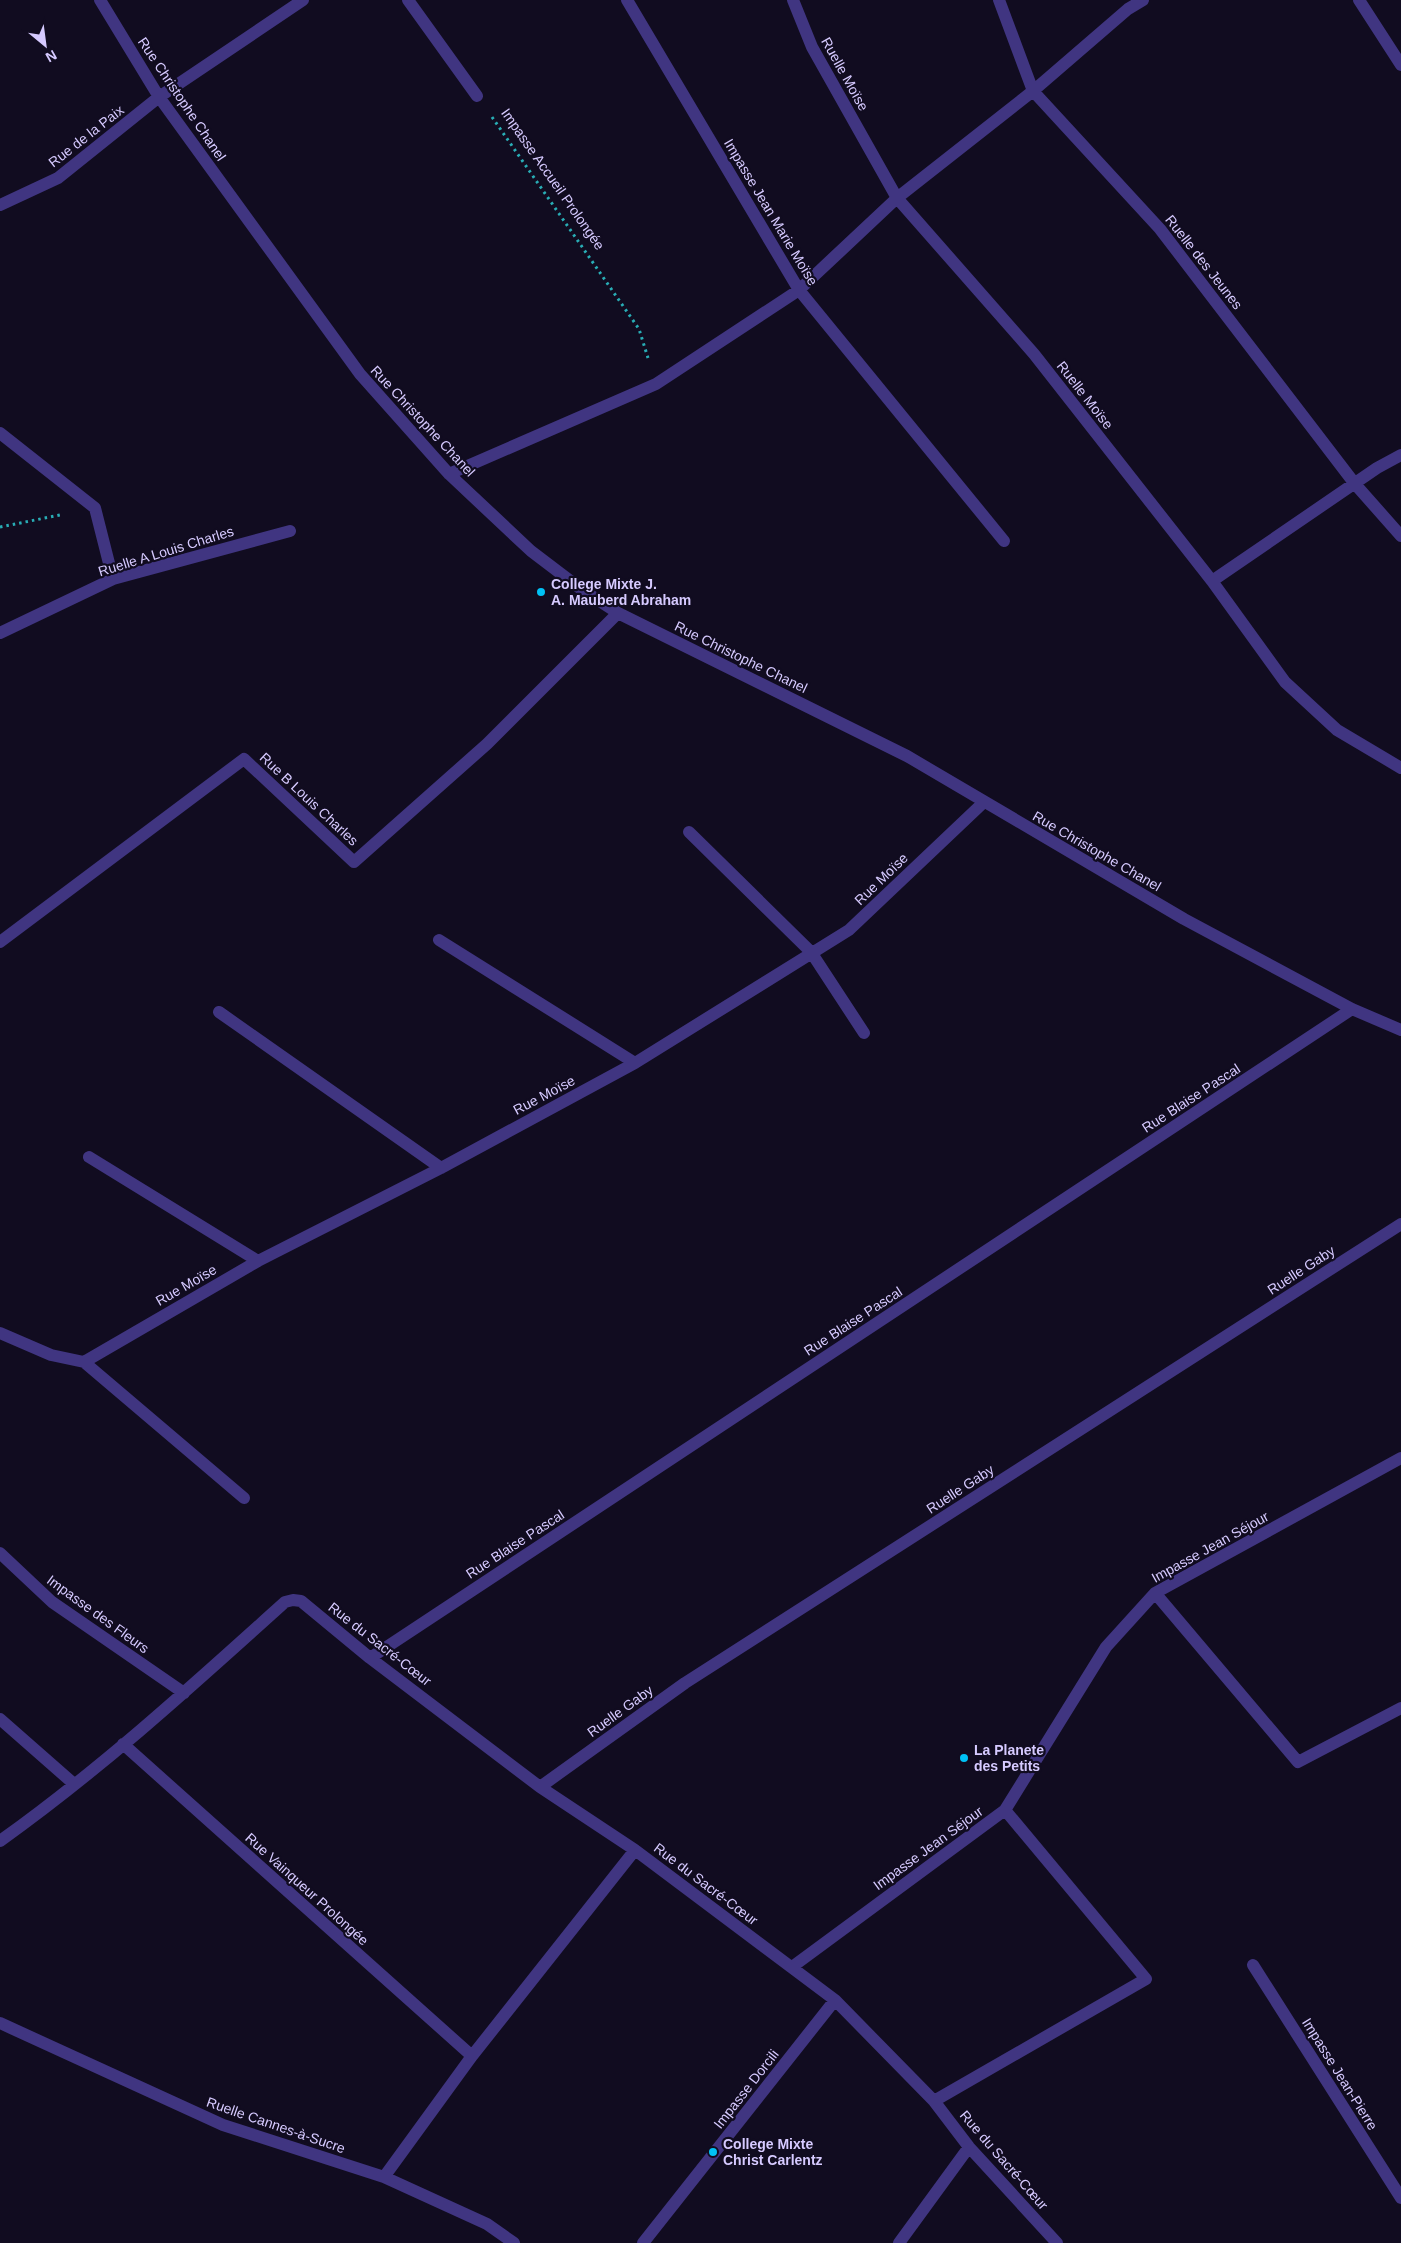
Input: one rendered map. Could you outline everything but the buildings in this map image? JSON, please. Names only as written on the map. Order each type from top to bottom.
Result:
[{"type":"street","name":"Rue Christophe Chanel","points":[[100,0],[159,97],[360,374],[449,474],[531,551],[580,589],[618,613],[907,756],[1184,919],[1352,1010],[1401,1030]]},
{"type":"street","name":"Rue de la Paix","points":[[0,204],[58,178],[159,97],[303,0]]},
{"type":"street","points":[[408,0],[477,96]]},
{"type":"street","name":"Impasse Jean Marie Moïse","points":[[627,0],[799,290],[1004,541]]},
{"type":"street","name":"Ruelle Moïse","points":[[793,0],[812,47],[898,198],[1034,354],[1212,581],[1285,682],[1337,730],[1401,768]]},
{"type":"street","name":"Ruelle des Jeunes","points":[[998,0],[1033,91],[1160,229],[1355,484],[1401,536]]},
{"type":"street","points":[[449,474],[656,384],[799,290],[898,198],[1033,91],[1125,5],[1143,0]]},
{"type":"street","points":[[1359,0],[1401,65]]},
{"type":"street","points":[[0,433],[95,508],[113,579]]},
{"type":"street","points":[[1212,581],[1401,455]]},
{"type":"street","name":"Ruelle A Louis Charles","points":[[0,633],[113,579],[290,531]]},
{"type":"street","name":"Rue B Louis Charles","points":[[0,942],[244,759],[354,862],[487,744],[618,613]]},
{"type":"street","name":"Rue Moïse","points":[[84,1362],[258,1261],[442,1168],[635,1063],[849,930],[984,802]]},
{"type":"street","points":[[689,832],[811,952],[864,1033]]},
{"type":"street","points":[[440,940],[635,1063]]},
{"type":"street","name":"Rue Blaise Pascal","points":[[370,1658],[1352,1010]]},
{"type":"street","points":[[219,1012],[442,1168]]},
{"type":"street","points":[[89,1158],[258,1261]]},
{"type":"street","name":"Ruelle Gaby","points":[[540,1787],[685,1683],[1401,1224]]},
{"type":"street","points":[[0,1333],[51,1355],[84,1362],[244,1498]]},
{"type":"street","name":"Impasse Jean Séjour","points":[[792,1967],[1005,1810],[1106,1647],[1155,1593],[1401,1458]]},
{"type":"street","name":"Impasse des Fleurs","points":[[0,1553],[52,1602],[184,1693]]},
{"type":"street","points":[[1155,1593],[1298,1762],[1401,1708]]},
{"type":"street","name":"Rue du Sacré-Cœur","points":[[184,1693],[285,1602],[301,1601],[370,1658],[540,1787],[635,1850],[835,2000],[934,2101],[969,2147],[1056,2243]]},
{"type":"street","points":[[0,1841],[40,1813],[184,1693]]},
{"type":"street","points":[[0,1720],[74,1784]]},
{"type":"street","name":"Rue Vainqueur Prolongée","points":[[123,1744],[472,2056]]},
{"type":"street","points":[[934,2101],[1146,1979],[1005,1810]]},
{"type":"street","points":[[384,2177],[472,2056],[635,1850]]},
{"type":"street","name":"Impasse Jean-Pierre","points":[[1253,1965],[1401,2198]]},
{"type":"street","name":"Impasse Dorcili","points":[[643,2243],[835,2000]]},
{"type":"street","name":"Ruelle Cannes-à-Sucre","points":[[0,2023],[223,2126],[384,2177],[487,2224],[514,2243]]},
{"type":"street","points":[[900,2243],[969,2147]]},
{"type":"path","name":"Impasse Accueil Prolongée","points":[[477,96],[639,329],[656,384]]},
{"type":"path","points":[[0,527],[95,508]]},
{"type":"place","name":"College Mixte J. A. Mauberd Abraham","points":[[541,592]]},
{"type":"place","name":"La Planete des Petits","points":[[964,1758]]},
{"type":"place","name":"College Mixte Christ Carlentz","points":[[713,2152]]}]
